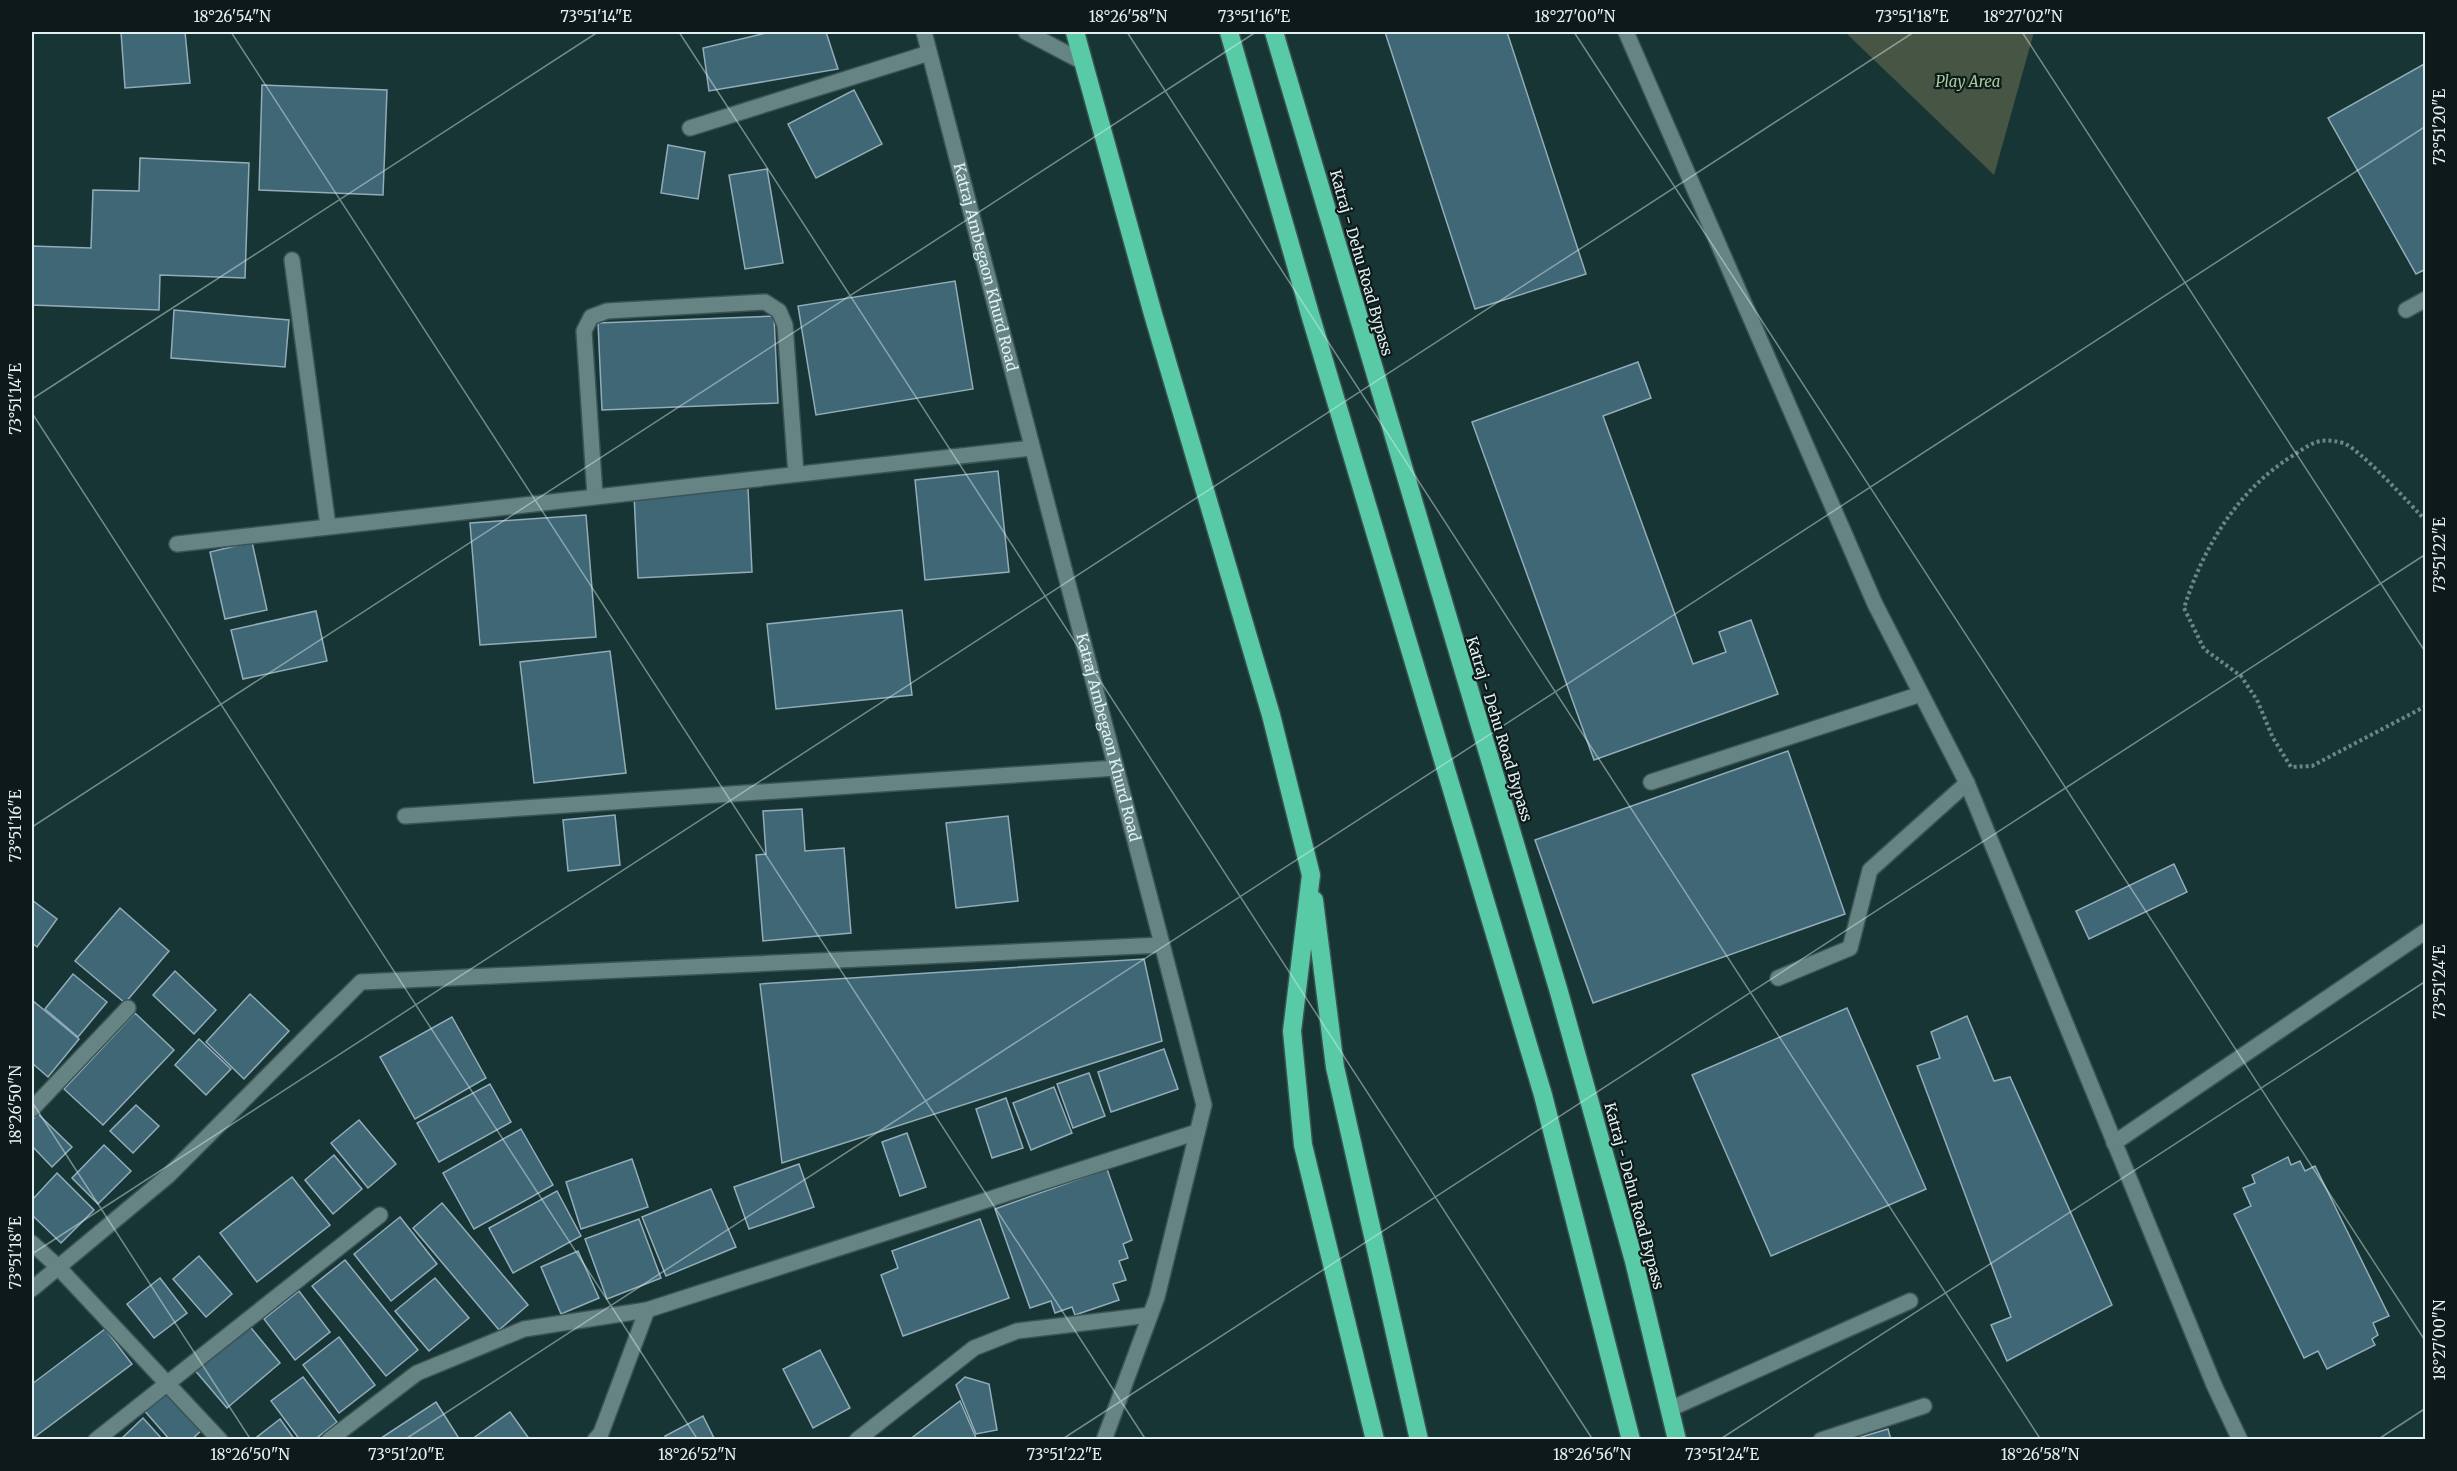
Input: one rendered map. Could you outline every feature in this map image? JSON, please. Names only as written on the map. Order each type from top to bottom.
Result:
[{"type":"highway","points":[[1075,32],[1153,314],[1271,715],[1311,875],[1335,1067],[1419,1440]]},
{"type":"highway","points":[[1229,32],[1310,314],[1543,1095],[1631,1440]]},
{"type":"highway","name":"Katraj - Dehu Road Bypass","points":[[1274,32],[1559,992],[1634,1261],[1677,1440]]},
{"type":"highway","points":[[1311,875],[1292,1031],[1303,1145],[1375,1440]]},
{"type":"street","name":"Katraj Ambegaon Khurd Road","points":[[924,32],[1204,1105],[1157,1297],[1104,1440]]},
{"type":"street","points":[[1026,32],[1083,62]]},
{"type":"street","points":[[1626,32],[1875,603],[1966,783],[2214,1385],[2240,1440]]},
{"type":"street","points":[[690,128],[929,53]]},
{"type":"street","points":[[292,260],[328,526]]},
{"type":"street","points":[[2406,310],[2426,299]]},
{"type":"street","points":[[595,496],[584,331],[591,317],[607,311],[765,302],[779,311],[785,325],[796,474]]},
{"type":"street","points":[[177,543],[1032,448]]},
{"type":"street","points":[[1651,782],[1921,694]]},
{"type":"street","points":[[405,816],[1116,768]]},
{"type":"street","points":[[1778,978],[1850,948],[1870,870],[1966,783]]},
{"type":"street","points":[[2114,1143],[2426,931]]},
{"type":"street","points":[[32,1289],[169,1175],[361,982],[1162,945]]},
{"type":"street","points":[[32,1109],[128,1008]]},
{"type":"street","points":[[328,1440],[417,1372],[524,1329],[647,1310],[1197,1132]]},
{"type":"street","points":[[96,1440],[380,1215]]},
{"type":"street","points":[[32,1243],[58,1266],[220,1440]]},
{"type":"street","points":[[1670,1410],[1910,1301]]},
{"type":"street","points":[[595,1440],[601,1433],[647,1310]]},
{"type":"street","points":[[857,1440],[974,1348],[1017,1331],[1150,1315]]},
{"type":"street","points":[[1821,1440],[1924,1406]]},
{"type":"path","points":[[2426,521],[2395,488],[2345,443],[2317,440],[2265,474],[2225,520],[2194,574],[2184,608],[2204,649],[2241,676],[2257,700],[2274,738],[2291,767],[2312,766],[2426,706]]},
{"type":"green space","name":"Play Area","points":[[1845,32],[2034,32],[1994,175]]},
{"type":"building","points":[[121,32],[185,32],[190,83],[125,88]]},
{"type":"building","points":[[770,32],[826,32],[838,69],[709,91],[703,48]]},
{"type":"building","points":[[1385,32],[1507,32],[1586,274],[1475,309]]},
{"type":"building","points":[[2426,63],[2426,269],[2416,274],[2328,118]]},
{"type":"building","points":[[262,85],[387,90],[383,195],[259,190]]},
{"type":"building","points":[[854,90],[882,144],[816,178],[788,124]]},
{"type":"building","points":[[668,145],[705,152],[698,199],[661,193]]},
{"type":"building","points":[[140,158],[249,163],[245,278],[160,275],[159,310],[32,305],[32,246],[91,248],[93,190],[139,191]]},
{"type":"building","points":[[767,169],[783,263],[745,269],[729,175]]},
{"type":"building","points":[[955,281],[973,389],[816,415],[798,306]]},
{"type":"building","points":[[174,310],[289,320],[285,367],[171,358]]},
{"type":"building","points":[[774,316],[778,403],[602,410],[598,323]]},
{"type":"building","points":[[1638,362],[1651,398],[1603,416],[1693,664],[1726,652],[1719,632],[1751,620],[1778,694],[1594,760],[1472,422]]},
{"type":"building","points":[[998,471],[1009,572],[925,580],[915,480]]},
{"type":"building","points":[[748,488],[752,572],[638,578],[634,494]]},
{"type":"building","points":[[586,515],[596,637],[480,645],[470,523]]},
{"type":"building","points":[[252,542],[267,610],[225,619],[210,552]]},
{"type":"building","points":[[902,610],[912,695],[776,709],[767,624]]},
{"type":"building","points":[[316,611],[327,661],[243,679],[231,630]]},
{"type":"building","points":[[610,651],[626,773],[534,783],[520,662]]},
{"type":"building","points":[[1788,751],[1845,914],[1593,1003],[1535,840]]},
{"type":"building","points":[[802,809],[805,851],[844,848],[851,933],[763,941],[756,855],[766,854],[763,811]]},
{"type":"building","points":[[615,815],[620,865],[568,871],[563,820]]},
{"type":"building","points":[[1008,816],[1018,901],[956,908],[946,823]]},
{"type":"building","points":[[2174,864],[2187,892],[2089,939],[2076,911]]},
{"type":"building","points":[[32,900],[57,919],[37,947],[32,943]]},
{"type":"building","points":[[120,908],[169,951],[125,1003],[75,961]]},
{"type":"building","points":[[1144,959],[1162,1041],[782,1163],[760,984]]},
{"type":"building","points":[[175,971],[216,1010],[194,1034],[153,995]]},
{"type":"building","points":[[73,974],[107,1002],[78,1037],[45,1009]]},
{"type":"building","points":[[250,994],[289,1031],[244,1079],[206,1042]]},
{"type":"building","points":[[32,1000],[79,1039],[48,1077],[32,1063]]},
{"type":"building","points":[[1847,1008],[1926,1189],[1771,1256],[1692,1075]]},
{"type":"building","points":[[135,1013],[174,1050],[103,1125],[64,1089]]},
{"type":"building","points":[[1967,1016],[1994,1081],[2010,1077],[2112,1305],[2007,1361],[1991,1325],[2011,1317],[1917,1066],[1940,1058],[1931,1032]]},
{"type":"building","points":[[452,1017],[486,1078],[415,1119],[380,1057]]},
{"type":"building","points":[[199,1039],[231,1069],[206,1095],[175,1065]]},
{"type":"building","points":[[1164,1049],[1178,1089],[1111,1112],[1098,1072]]},
{"type":"building","points":[[1089,1073],[1105,1116],[1073,1128],[1057,1084]]},
{"type":"building","points":[[490,1084],[511,1122],[439,1162],[417,1123]]},
{"type":"building","points":[[1054,1087],[1072,1133],[1031,1150],[1013,1103]]},
{"type":"building","points":[[1006,1098],[1023,1148],[992,1158],[976,1109]]},
{"type":"building","points":[[136,1105],[159,1126],[133,1153],[110,1131]]},
{"type":"building","points":[[38,1114],[72,1147],[52,1167],[32,1146],[32,1120]]},
{"type":"building","points":[[359,1120],[396,1164],[368,1188],[331,1143]]},
{"type":"building","points":[[521,1129],[553,1185],[474,1229],[443,1173]]},
{"type":"building","points":[[907,1133],[926,1187],[900,1196],[882,1142]]},
{"type":"building","points":[[104,1145],[131,1171],[98,1204],[72,1178]]},
{"type":"building","points":[[334,1155],[362,1189],[333,1214],[305,1180]]},
{"type":"building","points":[[2288,1157],[2291,1165],[2300,1161],[2305,1171],[2315,1166],[2389,1316],[2373,1323],[2378,1335],[2372,1339],[2375,1345],[2327,1369],[2318,1351],[2304,1358],[2234,1214],[2251,1206],[2243,1188],[2255,1183],[2252,1175]]},
{"type":"building","points":[[632,1159],[648,1207],[581,1229],[566,1182]]},
{"type":"building","points":[[799,1164],[814,1207],[749,1229],[734,1187]]},
{"type":"building","points":[[1107,1169],[1132,1240],[1123,1244],[1128,1258],[1119,1261],[1126,1280],[1113,1284],[1119,1300],[1075,1315],[1072,1307],[1055,1313],[1051,1301],[1030,1308],[995,1209]]},
{"type":"building","points":[[57,1173],[94,1210],[61,1243],[32,1215],[32,1200]]},
{"type":"building","points":[[292,1177],[330,1225],[257,1282],[220,1233]]},
{"type":"building","points":[[711,1189],[736,1247],[666,1276],[642,1217]]},
{"type":"building","points":[[557,1191],[581,1236],[513,1273],[489,1228]]},
{"type":"building","points":[[442,1203],[528,1305],[499,1330],[413,1228]]},
{"type":"building","points":[[400,1217],[437,1264],[391,1301],[354,1254]]},
{"type":"building","points":[[639,1219],[661,1278],[607,1299],[585,1239]]},
{"type":"building","points":[[980,1219],[1009,1298],[903,1336],[881,1275],[898,1268],[892,1251]]},
{"type":"building","points":[[578,1251],[599,1298],[561,1314],[541,1267]]},
{"type":"building","points":[[199,1256],[232,1294],[206,1317],[173,1279]]},
{"type":"building","points":[[345,1260],[418,1350],[386,1376],[312,1286]]},
{"type":"building","points":[[160,1278],[187,1313],[154,1338],[127,1304]]},
{"type":"building","points":[[435,1278],[469,1318],[429,1351],[395,1311]]},
{"type":"building","points":[[299,1291],[330,1332],[295,1360],[264,1319]]},
{"type":"building","points":[[247,1323],[280,1363],[227,1408],[193,1368]]},
{"type":"building","points":[[105,1329],[132,1364],[32,1439],[32,1384]]},
{"type":"building","points":[[339,1337],[375,1385],[339,1413],[303,1365]]},
{"type":"building","points":[[820,1350],[850,1408],[813,1428],[783,1369]]},
{"type":"building","points":[[303,1377],[337,1422],[314,1440],[300,1440],[271,1401]]},
{"type":"building","points":[[965,1377],[989,1384],[997,1430],[976,1434],[956,1385]]},
{"type":"building","points":[[166,1389],[202,1430],[191,1440],[170,1440],[143,1409]]},
{"type":"building","points":[[960,1401],[977,1440],[909,1440]]},
{"type":"building","points":[[436,1402],[460,1440],[378,1440]]},
{"type":"building","points":[[510,1412],[530,1440],[472,1439]]},
{"type":"building","points":[[703,1416],[715,1440],[667,1440],[665,1436]]},
{"type":"building","points":[[143,1418],[163,1440],[120,1440]]},
{"type":"building","points":[[280,1419],[295,1440],[253,1440]]},
{"type":"building","points":[[1888,1429],[1891,1440],[1854,1440],[1854,1439]]}]
